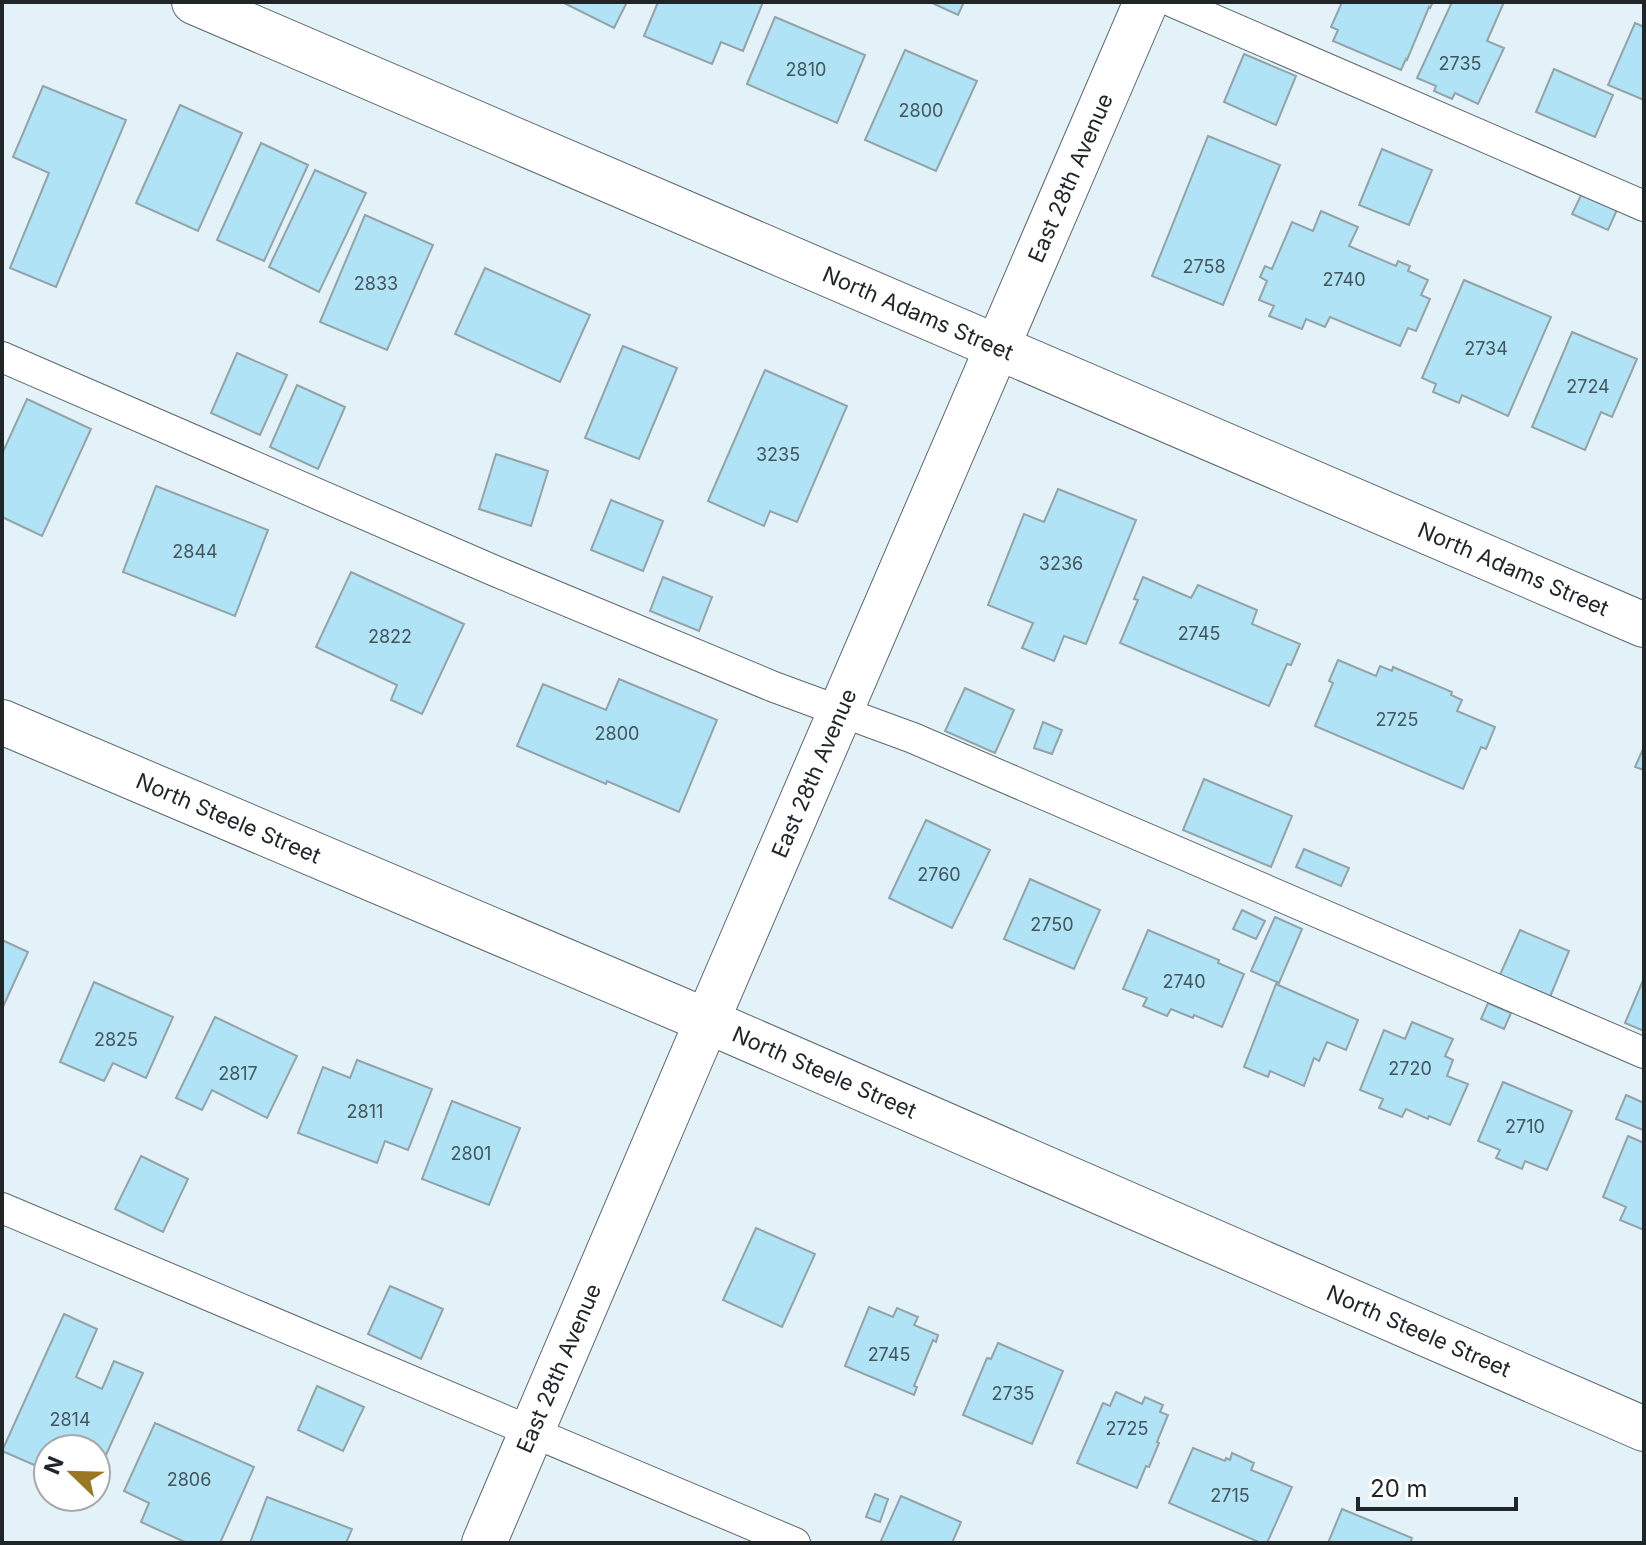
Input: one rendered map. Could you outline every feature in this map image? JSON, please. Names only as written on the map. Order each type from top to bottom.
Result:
[{"type":"street","name":"North Adams Street","points":[[194,2],[1644,625]]},
{"type":"street","name":"East 28th Avenue","points":[[484,1543],[1146,2]]},
{"type":"street","name":"North Steele Street","points":[[2,722],[707,1021],[1644,1429]]},
{"type":"lane","points":[[1173,2],[1644,206]]},
{"type":"lane","points":[[2,357],[510,577],[774,687],[913,738],[1644,1053]]},
{"type":"lane","points":[[2,1208],[795,1543]]},
{"type":"building","points":[[562,2],[627,2],[614,28]]},
{"type":"building","points":[[658,2],[763,2],[743,51],[721,42],[712,64],[644,36]]},
{"type":"building","points":[[930,2],[964,2],[958,15]]},
{"type":"building","points":[[1342,2],[1433,2],[1401,70],[1333,41],[1338,30],[1331,27]]},
{"type":"building","points":[[1452,2],[1504,2],[1487,41],[1504,48],[1478,104],[1455,93],[1452,99],[1434,91],[1436,86],[1417,78]]},
{"type":"building","points":[[775,17],[865,55],[837,123],[747,84]]},
{"type":"building","points":[[1635,23],[1644,27],[1644,100],[1608,85]]},
{"type":"building","points":[[905,50],[977,81],[936,171],[865,140]]},
{"type":"building","points":[[1244,54],[1296,76],[1276,125],[1224,102]]},
{"type":"building","points":[[1554,69],[1613,95],[1595,137],[1536,112]]},
{"type":"building","points":[[43,86],[126,120],[56,287],[10,268],[49,173],[13,157]]},
{"type":"building","points":[[180,105],[242,133],[198,231],[136,203]]},
{"type":"building","points":[[1208,136],[1280,165],[1223,305],[1152,276]]},
{"type":"building","points":[[261,143],[308,165],[264,261],[217,240]]},
{"type":"building","points":[[1382,149],[1432,170],[1409,225],[1359,205]]},
{"type":"building","points":[[315,170],[366,193],[319,292],[269,267]]},
{"type":"building","points":[[1585,187],[1620,203],[1608,230],[1572,214]]},
{"type":"building","points":[[1321,211],[1358,227],[1349,246],[1396,266],[1398,261],[1410,266],[1408,271],[1428,280],[1421,295],[1430,299],[1416,331],[1408,328],[1400,346],[1330,317],[1325,327],[1306,319],[1302,329],[1269,316],[1274,306],[1259,300],[1267,281],[1260,277],[1265,266],[1272,269],[1292,222],[1313,231]]},
{"type":"building","points":[[365,215],[433,245],[387,350],[320,322]]},
{"type":"building","points":[[485,268],[590,315],[560,382],[455,334]]},
{"type":"building","points":[[1464,280],[1551,317],[1508,416],[1462,395],[1459,403],[1433,392],[1436,384],[1422,378]]},
{"type":"building","points":[[1572,332],[1637,359],[1612,417],[1601,412],[1585,450],[1532,427]]},
{"type":"building","points":[[623,346],[677,368],[639,459],[585,438]]},
{"type":"building","points":[[237,353],[287,375],[260,435],[211,413]]},
{"type":"building","points":[[765,370],[847,406],[797,522],[770,511],[764,526],[708,501]]},
{"type":"building","points":[[297,385],[345,407],[318,469],[270,447]]},
{"type":"building","points":[[27,399],[91,429],[42,536],[2,517],[2,454]]},
{"type":"building","points":[[496,454],[548,471],[531,526],[479,509]]},
{"type":"building","points":[[156,486],[268,530],[235,616],[123,572]]},
{"type":"building","points":[[1058,489],[1136,520],[1086,644],[1064,636],[1054,661],[1022,648],[1033,623],[988,605],[1024,514],[1044,522]]},
{"type":"building","points":[[611,500],[663,521],[643,571],[591,550]]},
{"type":"building","points":[[351,572],[464,624],[422,714],[391,700],[397,685],[316,647]]},
{"type":"building","points":[[663,577],[712,597],[699,631],[650,611]]},
{"type":"building","points":[[1143,577],[1191,598],[1198,585],[1257,610],[1252,624],[1300,644],[1291,665],[1287,664],[1269,706],[1120,643],[1138,600],[1134,599]]},
{"type":"building","points":[[1338,660],[1376,676],[1380,666],[1392,671],[1393,667],[1452,692],[1451,695],[1462,700],[1457,711],[1495,727],[1486,749],[1481,747],[1463,789],[1315,726],[1333,683],[1329,681]]},
{"type":"building","points":[[619,679],[717,720],[679,812],[517,746],[543,684],[606,710]]},
{"type":"building","points":[[965,688],[1014,710],[995,753],[945,731]]},
{"type":"building","points":[[1043,722],[1062,730],[1052,754],[1034,748]]},
{"type":"building","points":[[1644,747],[1644,770],[1635,767]]},
{"type":"building","points":[[1204,779],[1292,816],[1271,867],[1183,830]]},
{"type":"building","points":[[926,820],[990,850],[952,928],[889,898]]},
{"type":"building","points":[[1304,849],[1349,868],[1341,886],[1296,867]]},
{"type":"building","points":[[1030,879],[1100,910],[1074,969],[1004,939]]},
{"type":"building","points":[[1242,910],[1265,921],[1256,939],[1233,929]]},
{"type":"building","points":[[1275,917],[1302,929],[1279,983],[1251,971]]},
{"type":"building","points":[[1148,930],[1244,974],[1222,1027],[1171,1009],[1167,1016],[1143,1006],[1147,998],[1123,989]]},
{"type":"building","points":[[1520,930],[1569,951],[1545,1009],[1494,988]]},
{"type":"building","points":[[2,940],[28,952],[2,1009]]},
{"type":"building","points":[[1644,978],[1644,1031],[1625,1023]]},
{"type":"building","points":[[94,982],[173,1017],[146,1078],[113,1063],[104,1081],[60,1062]]},
{"type":"building","points":[[1276,984],[1358,1020],[1346,1050],[1327,1042],[1319,1061],[1314,1058],[1304,1086],[1270,1071],[1268,1077],[1244,1067]]},
{"type":"building","points":[[1488,1003],[1511,1013],[1504,1029],[1481,1019]]},
{"type":"building","points":[[215,1017],[297,1056],[267,1118],[212,1090],[202,1110],[176,1098]]},
{"type":"building","points":[[1412,1022],[1453,1039],[1445,1056],[1453,1060],[1447,1076],[1468,1084],[1450,1125],[1406,1109],[1402,1117],[1379,1108],[1383,1099],[1360,1090],[1384,1030],[1405,1039]]},
{"type":"building","points":[[357,1060],[432,1089],[408,1150],[385,1141],[377,1163],[298,1133],[323,1067],[350,1078]]},
{"type":"building","points":[[1503,1082],[1572,1111],[1547,1170],[1525,1161],[1522,1169],[1496,1158],[1500,1150],[1478,1141]]},
{"type":"building","points":[[1626,1095],[1644,1103],[1643,1130],[1616,1119]]},
{"type":"building","points":[[452,1101],[520,1128],[489,1205],[422,1179]]},
{"type":"building","points":[[1628,1136],[1644,1143],[1644,1230],[1620,1220],[1626,1207],[1603,1197]]},
{"type":"building","points":[[141,1156],[188,1179],[163,1232],[115,1209]]},
{"type":"building","points":[[756,1228],[815,1254],[782,1327],[723,1300]]},
{"type":"building","points":[[390,1286],[443,1309],[421,1359],[368,1334]]},
{"type":"building","points":[[869,1307],[893,1317],[897,1308],[918,1317],[914,1325],[938,1335],[914,1386],[917,1387],[914,1395],[845,1366]]},
{"type":"building","points":[[64,1314],[97,1329],[76,1377],[102,1389],[114,1361],[143,1373],[112,1442],[112,1433],[32,1433],[32,1464],[2,1451]]},
{"type":"building","points":[[998,1343],[1063,1371],[1032,1444],[963,1415],[987,1358],[991,1359]]},
{"type":"building","points":[[317,1386],[364,1407],[343,1451],[298,1430]]},
{"type":"building","points":[[1116,1392],[1142,1404],[1145,1397],[1163,1405],[1160,1412],[1168,1415],[1149,1467],[1146,1466],[1137,1488],[1077,1463],[1103,1403],[1110,1406]]},
{"type":"building","points":[[155,1423],[254,1467],[220,1543],[187,1543],[141,1522],[149,1503],[124,1491]]},
{"type":"building","points":[[1193,1448],[1225,1461],[1226,1458],[1230,1460],[1232,1453],[1254,1463],[1251,1470],[1292,1487],[1267,1543],[1169,1503]]},
{"type":"building","points":[[875,1494],[888,1499],[880,1522],[866,1517]]},
{"type":"building","points":[[901,1496],[961,1522],[952,1543],[880,1543]]},
{"type":"building","points":[[267,1497],[352,1529],[346,1543],[250,1543]]},
{"type":"building","points":[[1342,1509],[1412,1538],[1410,1543],[1328,1543]]}]
